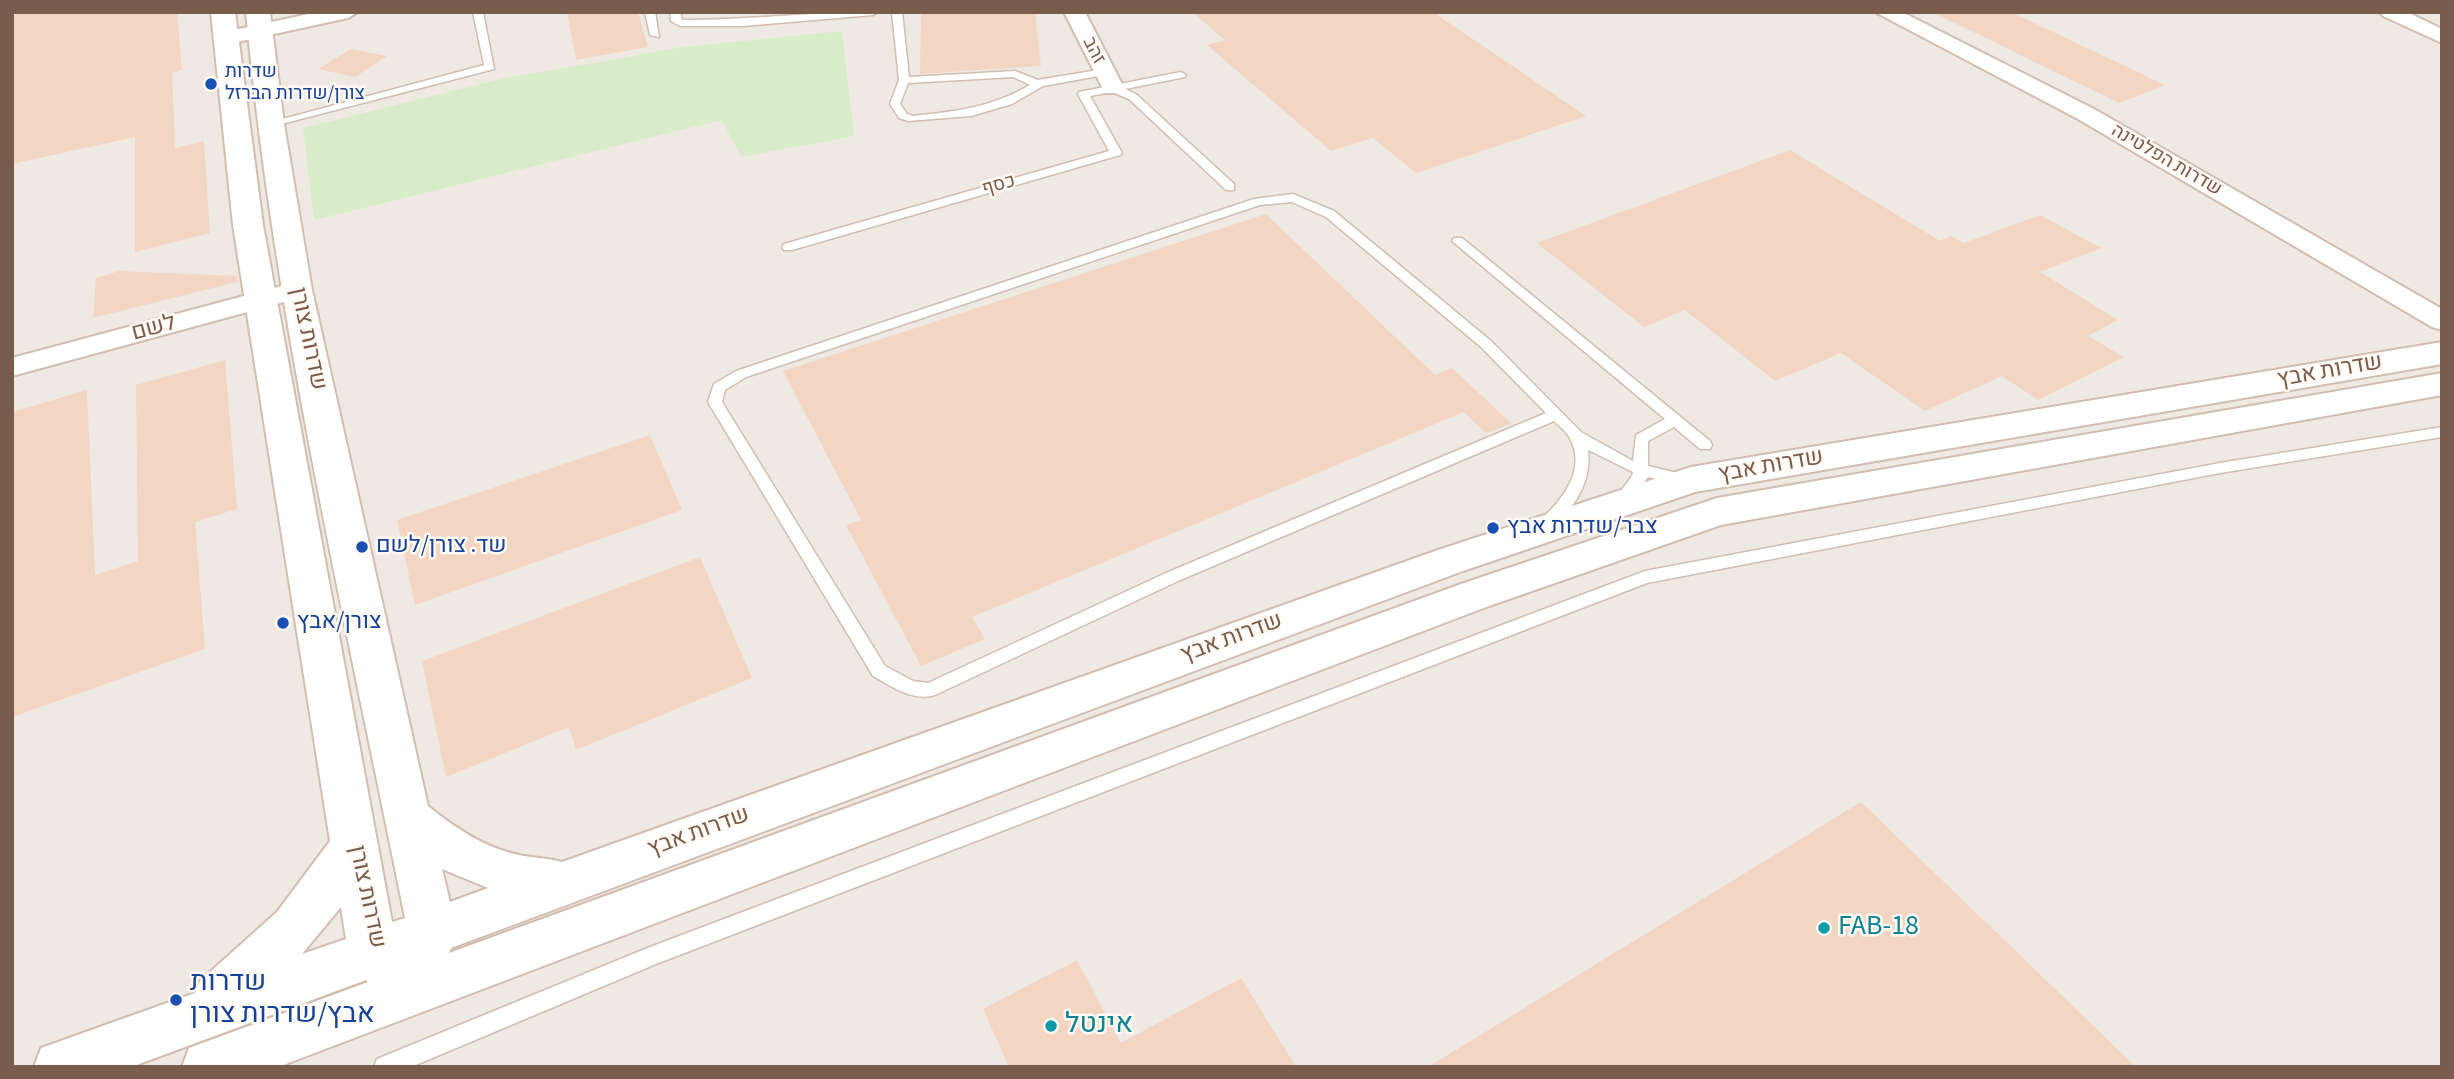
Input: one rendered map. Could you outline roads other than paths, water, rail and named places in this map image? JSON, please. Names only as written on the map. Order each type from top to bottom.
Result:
[{"type":"street","points":[[243,23],[348,12]]},
{"type":"street","name":"זהב","points":[[1074,12],[1108,80]]},
{"type":"street","name":"שדרות הפלטינה","points":[[1885,12],[2086,114],[2442,321]]},
{"type":"street","points":[[2390,12],[2442,37]]},
{"type":"street","points":[[2416,12],[2442,24]]},
{"type":"street","name":"שדרות צורן","points":[[243,23],[270,124],[296,290],[432,931],[410,991],[373,952],[260,300],[248,225],[243,23]]},
{"type":"street","name":"לשם","points":[[12,367],[296,290]]},
{"type":"street","name":"שדרות אבץ","points":[[60,1067],[1679,479],[2442,353]]},
{"type":"street","name":"שדרות אבץ","points":[[208,1067],[1475,594],[1717,512],[2442,384]]},
{"type":"street","points":[[408,817],[431,838],[480,867],[509,876],[564,883]]},
{"type":"street","points":[[173,1026],[210,1004],[275,949],[334,880],[354,844]]},
{"type":"lane","points":[[270,124],[490,67],[478,12]]},
{"type":"lane","points":[[650,12],[655,35]]},
{"type":"lane","points":[[675,12],[675,19],[680,23],[726,23],[873,12]]},
{"type":"lane","points":[[897,12],[904,80],[897,109],[903,116],[921,120],[1000,106],[1037,84]]},
{"type":"lane","points":[[904,80],[1014,74],[1037,84],[1181,75]]},
{"type":"lane","points":[[1108,80],[1133,97],[1230,187]]},
{"type":"lane","name":"כסף","points":[[788,247],[1116,153],[1083,93],[1108,80]]},
{"type":"lane","points":[[1555,415],[1172,577],[929,690],[910,688],[879,671],[715,402],[716,390],[725,381],[741,374],[1258,202],[1282,198],[1319,207],[1346,225],[1486,344],[1576,435],[1606,456],[1640,470],[1679,479]]},
{"type":"lane","points":[[1458,241],[1705,445]]},
{"type":"lane","points":[[1616,503],[1636,485],[1644,435],[1675,420]]},
{"type":"lane","points":[[385,1067],[650,957],[1645,577],[2206,470],[2442,432]]},
{"type":"lane","points":[[1538,530],[1558,514],[1577,491],[1582,457],[1576,435]]},
{"type":"lane","points":[[1640,450],[1648,465],[1679,479]]},
{"type":"place","name":"שדרות צורן/שדרות הברזל","points":[[211,84]]},
{"type":"place","name":"צבר/שדרות אבץ","points":[[1493,528]]},
{"type":"place","name":"שד. צורן/לשם","points":[[362,547]]},
{"type":"place","name":"צורן/אבץ","points":[[283,623]]},
{"type":"place","name":"FAB-18","points":[[1824,928]]},
{"type":"place","name":"שדרות אבץ/שדרות צורן","points":[[176,1000]]},
{"type":"place","name":"אינטל","points":[[1051,1026]]}]
